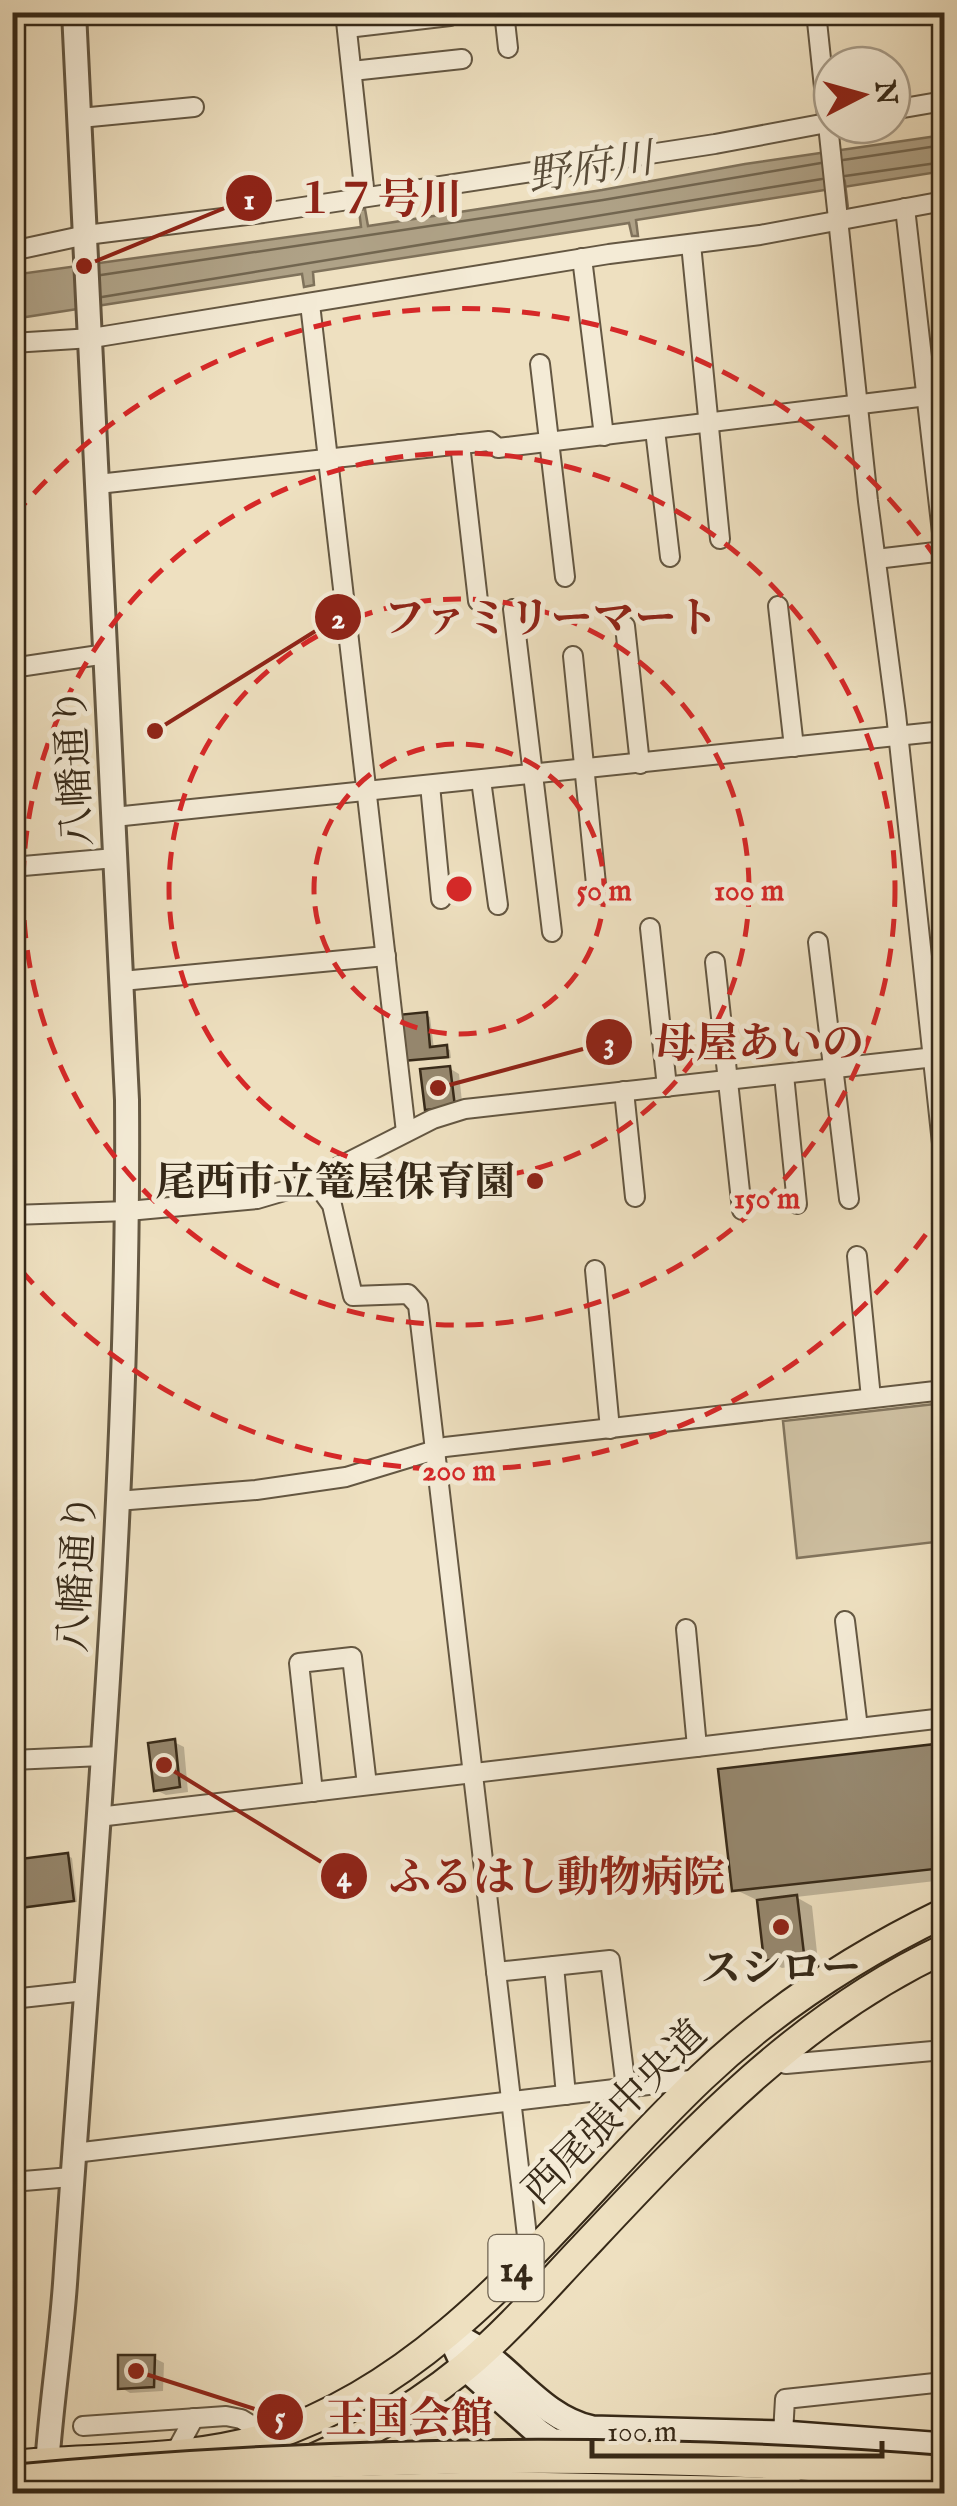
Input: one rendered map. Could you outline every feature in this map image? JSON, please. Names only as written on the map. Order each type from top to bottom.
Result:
[{"type":"highway","points":[[12,2482],[168,2468],[496,2458],[746,2462],[944,2473]]},
{"type":"highway","points":[[269,2488],[792,2494]]},
{"type":"main road","name":"西尾張中央道","points":[[12,2465],[241,2444],[316,2417],[363,2392],[449,2332],[739,2043],[820,1981],[944,1913]]},
{"type":"main road","name":"西尾張中央道","points":[[208,2494],[269,2488],[389,2420],[474,2358],[694,2130],[778,2054],[875,1985],[944,1949]]},
{"type":"main road","points":[[449,2332],[538,2434],[567,2445],[944,2464]]},
{"type":"main road","points":[[474,2358],[575,2425],[607,2431],[783,2434],[944,2446]]},
{"type":"street","name":"八幡通り","points":[[46,2494],[66,2272],[102,1756],[128,1212],[122,981],[74,12]]},
{"type":"street","points":[[504,12],[508,48]]},
{"type":"street","points":[[816,12],[820,45]]},
{"type":"street","points":[[366,197],[346,20],[450,16]]},
{"type":"street","points":[[352,72],[462,59]]},
{"type":"street","points":[[912,107],[944,101]]},
{"type":"street","points":[[80,118],[194,107]]},
{"type":"street","points":[[12,251],[86,235],[263,214],[812,126]]},
{"type":"street","points":[[833,145],[858,404],[939,1057],[944,1162]]},
{"type":"street","points":[[12,343],[92,338],[582,258],[760,235],[944,201]]},
{"type":"street","points":[[876,559],[944,551],[904,208]]},
{"type":"street","points":[[691,244],[720,538]]},
{"type":"street","points":[[582,258],[604,436]]},
{"type":"street","points":[[310,304],[406,1132]]},
{"type":"street","points":[[540,364],[565,576]]},
{"type":"street","points":[[98,484],[489,441],[498,448],[944,394]]},
{"type":"street","points":[[655,430],[670,557]]},
{"type":"street","points":[[460,444],[478,602]]},
{"type":"street","points":[[778,606],[794,747]]},
{"type":"street","points":[[513,609],[552,932]]},
{"type":"street","points":[[624,626],[640,764]]},
{"type":"street","points":[[12,668],[106,654]]},
{"type":"street","points":[[573,656],[597,894]]},
{"type":"street","points":[[114,817],[944,730]]},
{"type":"street","points":[[481,780],[498,905]]},
{"type":"street","points":[[430,785],[441,899]]},
{"type":"street","points":[[12,867],[115,858]]},
{"type":"street","points":[[650,928],[667,1087]]},
{"type":"street","points":[[818,942],[850,1199]]},
{"type":"street","points":[[122,981],[386,956]]},
{"type":"street","points":[[715,962],[742,1210]]},
{"type":"street","points":[[12,1216],[128,1212],[257,1199],[301,1186],[406,1132],[465,1109],[939,1057]]},
{"type":"street","points":[[784,1074],[797,1204]]},
{"type":"street","points":[[624,1092],[635,1197]]},
{"type":"street","points":[[314,1179],[332,1204],[353,1296],[408,1294],[418,1304],[529,2253]]},
{"type":"street","points":[[857,1256],[871,1398]]},
{"type":"street","points":[[596,1270],[610,1428]]},
{"type":"street","points":[[117,1501],[256,1490],[346,1477],[434,1450],[944,1390]]},
{"type":"street","points":[[846,1621],[858,1728]]},
{"type":"street","points":[[686,1630],[697,1747]]},
{"type":"street","points":[[313,1792],[299,1663],[352,1658],[368,1786]]},
{"type":"street","points":[[98,1817],[944,1718]]},
{"type":"street","points":[[12,1760],[102,1756]]},
{"type":"street","points":[[496,1972],[610,1960],[626,2088]]},
{"type":"street","points":[[554,1966],[566,2095]]},
{"type":"street","points":[[12,1998],[85,1992]]},
{"type":"street","points":[[778,2054],[786,2064],[944,2050]]},
{"type":"street","points":[[74,2153],[699,2079]]},
{"type":"street","points":[[12,2182],[71,2177]]},
{"type":"street","points":[[783,2434],[785,2399],[944,2382]]},
{"type":"street","points":[[82,2426],[226,2416],[241,2419],[269,2436]]},
{"type":"street","points":[[175,2453],[194,2418]]},
{"type":"shaded area","points":[[944,1403],[944,1541],[797,1558],[783,1421]]},
{"type":"water","points":[[944,135],[944,171],[636,220],[638,236],[632,236],[629,223],[313,272],[314,285],[304,287],[302,274],[13,319],[12,275],[361,227],[359,210],[365,209],[368,226],[745,164],[875,145],[912,145],[912,140]]},
{"type":"building","points":[[427,1012],[430,1047],[447,1045],[448,1057],[402,1061],[397,1015]]},
{"type":"building","points":[[450,1066],[455,1107],[425,1110],[420,1069]]},
{"type":"building","points":[[175,1739],[180,1787],[154,1791],[148,1743]]},
{"type":"building","points":[[944,1743],[944,1868],[732,1891],[718,1769]]},
{"type":"building","points":[[68,1853],[74,1901],[12,1909],[12,1860]]},
{"type":"building","name":"スシロー","points":[[797,1895],[804,1954],[764,1961],[757,1900]]},
{"type":"building","points":[[118,2355],[155,2355],[154,2387],[118,2389]]},
{"type":"waterway","points":[[843,181],[846,206]]},
{"type":"place","name":"１７号川","points":[[84,266]]},
{"type":"place","name":"ファミリーマート","points":[[155,731]]},
{"type":"place","name":"母屋あいの","points":[[438,1088]]},
{"type":"place","name":"尾西市立篭屋保育園","points":[[535,1181]]},
{"type":"place","name":"ふるはし動物病院","points":[[164,1765]]},
{"type":"place","name":"スシロー","points":[[781,1927]]},
{"type":"place","name":"王国会館","points":[[136,2371]]},
{"type":"water label","name":"野府川","points":[[590,166]]}]
